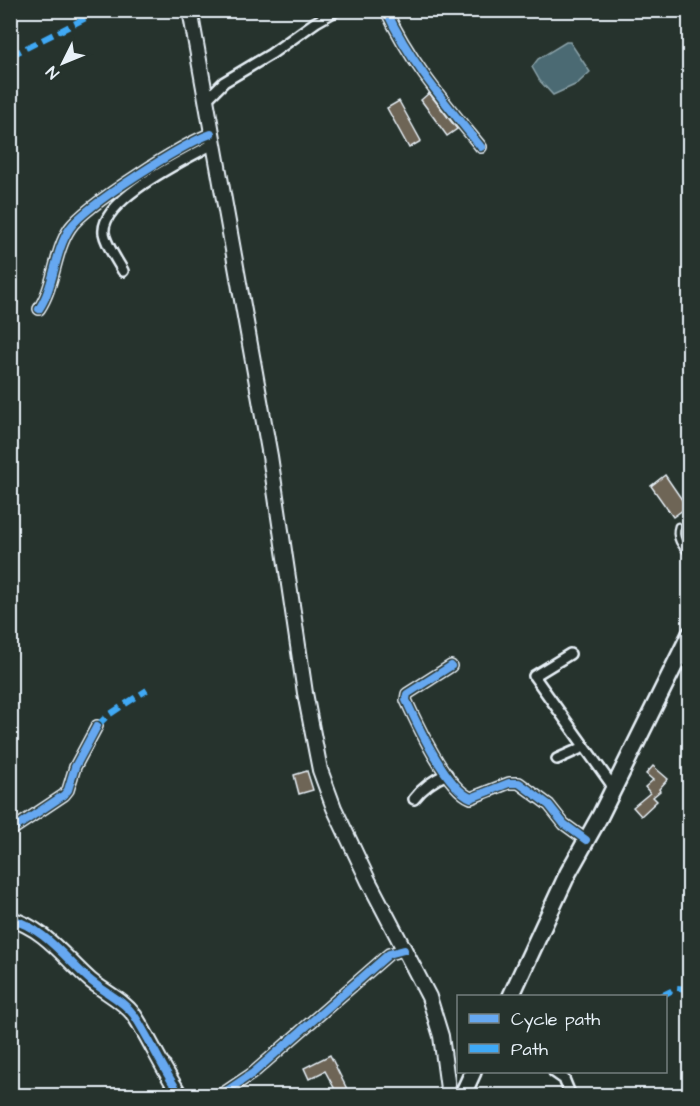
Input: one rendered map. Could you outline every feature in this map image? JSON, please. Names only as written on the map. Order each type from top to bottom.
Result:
[{"type":"main road","points":[[190,10],[268,444],[305,693],[320,770],[334,807],[437,1017],[448,1095]]},
{"type":"main road","points":[[511,995],[568,873],[614,788],[690,634]]},
{"type":"main road","points":[[10,919],[25,922],[91,981],[126,1006],[181,1095]]},
{"type":"main road","points":[[462,1095],[472,1073]]},
{"type":"street","points":[[205,101],[224,82],[337,10]]},
{"type":"street","points":[[386,10],[421,70],[481,147]]},
{"type":"street","points":[[123,271],[104,235],[107,219],[112,210],[134,190],[212,139]]},
{"type":"street","points":[[39,309],[71,226],[93,206],[188,144],[212,139]]},
{"type":"street","points":[[570,654],[534,676],[614,788]]},
{"type":"street","points":[[451,666],[407,694],[406,700],[423,738],[447,774],[466,796],[471,798],[509,783],[519,783],[549,805],[558,818],[586,840]]},
{"type":"street","points":[[10,831],[64,795],[68,790],[75,767],[98,726]]},
{"type":"street","points":[[557,759],[584,747]]},
{"type":"street","points":[[414,799],[430,782],[447,774]]},
{"type":"street","points":[[219,1095],[253,1073],[389,954],[404,950]]},
{"type":"street","points":[[556,1073],[564,1079],[571,1095]]},
{"type":"lane","points":[[678,526],[676,532],[678,541],[690,555]]},
{"type":"water","points":[[566,42],[570,42],[590,72],[577,84],[553,95],[540,81],[532,67],[538,59]]},
{"type":"building","points":[[429,93],[457,129],[447,136],[421,100]]},
{"type":"building","points":[[399,101],[421,141],[409,148],[387,108]]},
{"type":"building","points":[[665,475],[687,507],[673,517],[651,486]]},
{"type":"building","points":[[653,766],[668,779],[653,797],[657,801],[641,816],[633,807],[651,794],[645,787],[653,780],[646,774]]},
{"type":"building","points":[[307,771],[313,790],[299,794],[294,775]]},
{"type":"building","points":[[330,1055],[350,1095],[338,1095],[325,1071],[309,1079],[304,1068]]},
{"type":"marked path","points":[[10,56],[102,10]]},
{"type":"marked path","points":[[97,726],[107,716],[147,690]]},
{"type":"marked path","points":[[663,995],[677,988],[690,989]]},
{"type":"cycle path","points":[[386,10],[417,64],[481,147]]},
{"type":"cycle path","points":[[39,309],[70,228],[95,205],[136,176],[180,149],[211,134]]},
{"type":"cycle path","points":[[451,666],[407,694],[406,700],[433,754],[452,782],[461,792],[471,798],[509,783],[519,783],[549,805],[564,824],[586,840]]},
{"type":"cycle path","points":[[10,831],[64,795],[68,790],[75,767],[97,726]]},
{"type":"cycle path","points":[[10,919],[22,923],[43,936],[90,980],[130,1010],[181,1096]]},
{"type":"cycle path","points":[[219,1096],[253,1073],[389,954],[404,950]]}]
